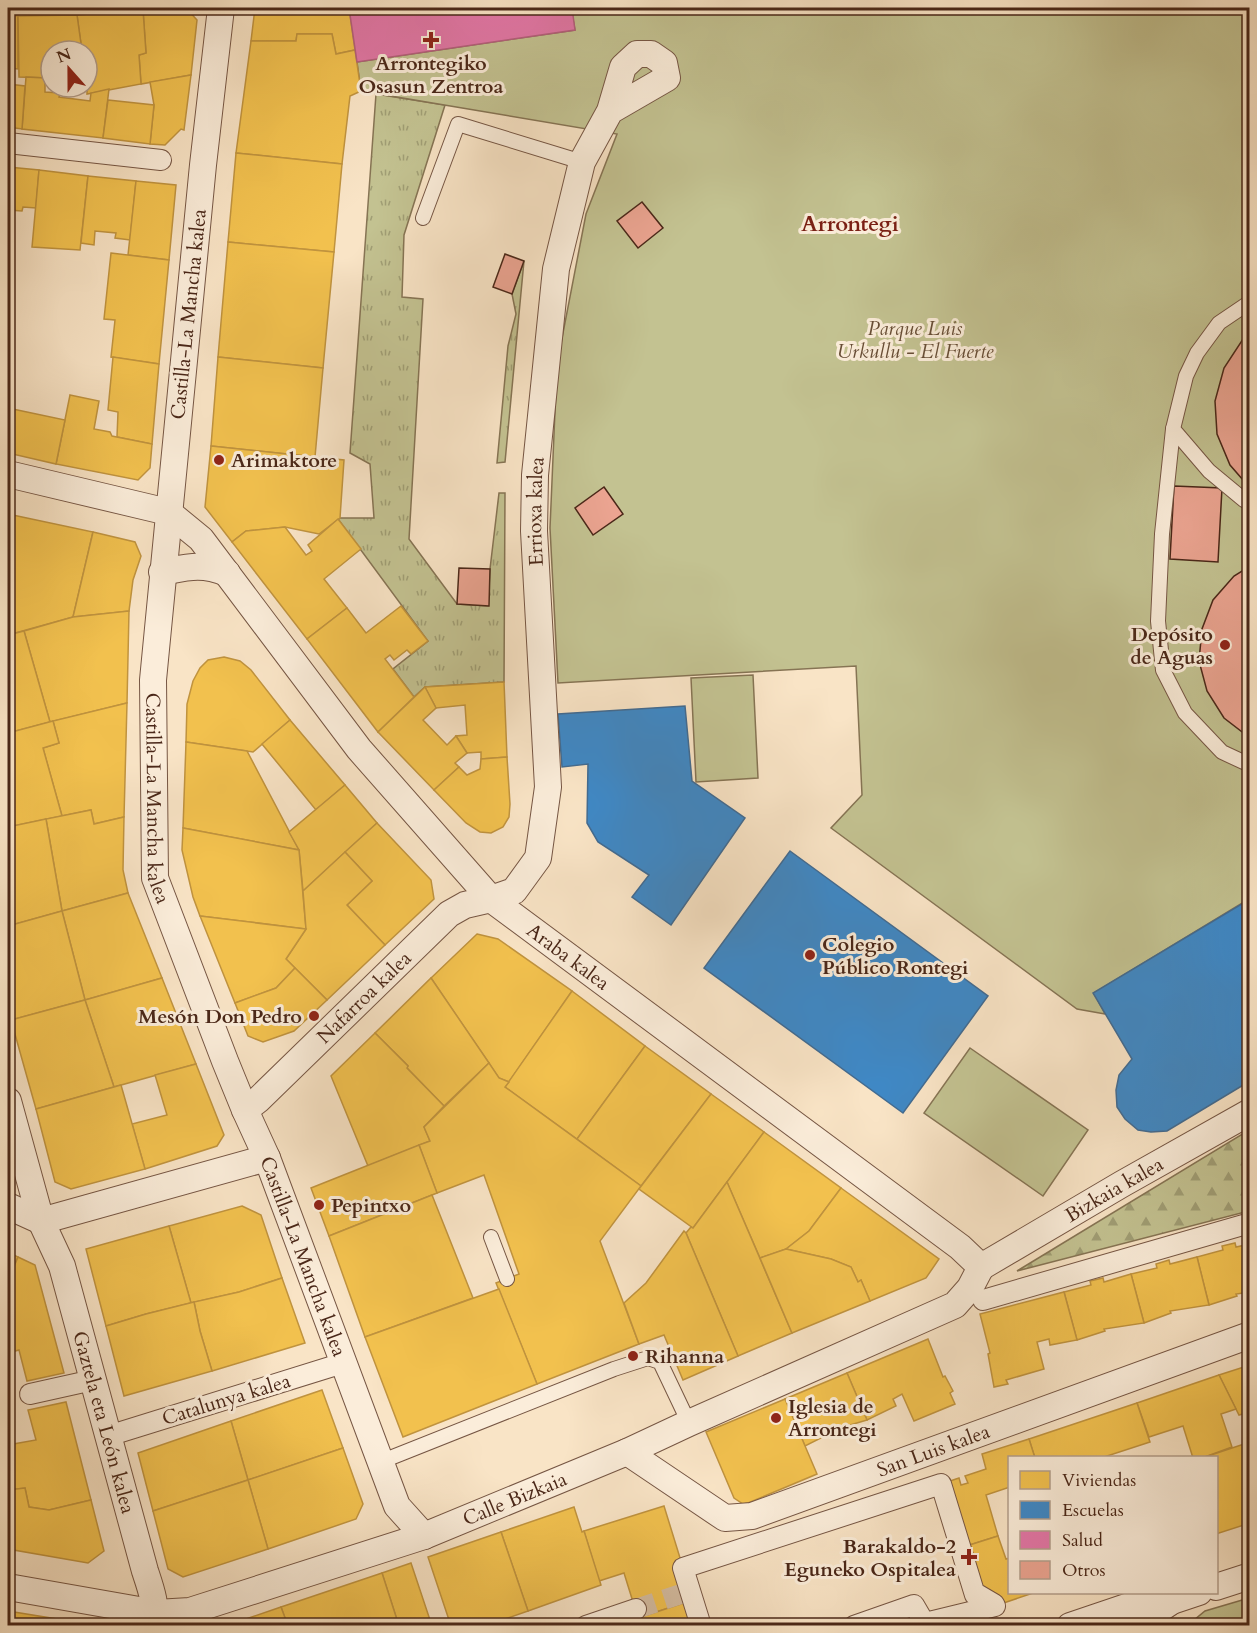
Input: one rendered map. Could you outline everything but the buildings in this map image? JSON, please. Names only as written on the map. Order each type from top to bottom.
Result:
[{"type":"street","name":"Castilla-La Mancha kalea","points":[[221,8],[203,165],[153,680],[155,878],[245,1110],[267,1158],[397,1506],[424,1536]]},
{"type":"street","name":"Errioxa kalea","points":[[491,899],[514,891],[538,858],[548,787],[534,531],[535,475],[556,269],[582,162],[610,111]]},
{"type":"street","points":[[8,143],[161,160]]},
{"type":"street","points":[[8,474],[168,512]]},
{"type":"street","name":"Araba kalea","points":[[168,512],[201,539],[359,749],[491,899],[960,1247],[981,1267]]},
{"type":"street","points":[[162,572],[210,566],[227,573]]},
{"type":"street","name":"Nafarroa kalea","points":[[245,1110],[449,914],[465,905],[491,899]]},
{"type":"street","name":"Gaztela eta León kalea","points":[[8,1101],[41,1221],[62,1266],[153,1596],[155,1619]]},
{"type":"street","name":"Bizkaia kalea","points":[[981,1267],[1250,1112]]},
{"type":"street","points":[[8,1206],[41,1221],[267,1158]]},
{"type":"street","points":[[983,1300],[1250,1223]]},
{"type":"street","name":"Calle Bizkaia","points":[[8,1587],[155,1619],[190,1611],[424,1536],[627,1452],[954,1305],[970,1288],[981,1267]]},
{"type":"street","name":"San Luis kalea","points":[[627,1452],[725,1518],[752,1516],[1250,1335]]},
{"type":"street","name":"Catalunya kalea","points":[[108,1436],[344,1363]]},
{"type":"street","points":[[30,1394],[93,1380]]},
{"type":"street","points":[[701,1626],[683,1568],[941,1484],[975,1595],[977,1594],[995,1606],[921,1624],[921,1617],[914,1605],[854,1626]]},
{"type":"street","points":[[1218,1586],[1250,1576]]},
{"type":"street","points":[[1070,1626],[1138,1603],[1169,1602],[1197,1594]]},
{"type":"street","points":[[1134,1626],[1169,1602]]},
{"type":"street","points":[[586,1626],[636,1609]]},
{"type":"lane","points":[[423,218],[458,124],[582,162]]},
{"type":"lane","points":[[1250,302],[1219,323],[1197,353],[1186,376],[1173,429],[1162,534],[1158,621],[1163,670],[1185,712],[1222,752],[1250,765]]},
{"type":"lane","points":[[1173,429],[1209,471],[1244,500]]},
{"type":"lane","points":[[491,1237],[507,1279]]},
{"type":"lane","points":[[381,1462],[550,1387],[648,1358],[660,1362],[689,1423]]},
{"type":"green space","name":"Parque Luis Urkullu - El Fuerte","points":[[571,8],[1249,8],[1249,899],[1094,993],[1105,1014],[1077,1009],[831,828],[862,795],[856,666],[558,683],[550,528],[557,364],[586,214],[617,134],[361,91],[357,62],[575,30]]},
{"type":"green space","points":[[376,94],[445,105],[404,235],[402,297],[423,299],[409,539],[457,604],[488,606],[499,493],[505,493],[504,682],[425,687],[414,697],[393,669],[428,641],[338,519],[374,518],[370,464],[350,453]]},
{"type":"green space","points":[[524,261],[505,462],[497,463],[508,346],[516,314],[512,294]]},
{"type":"green space","points":[[753,675],[758,778],[696,782],[691,678]]},
{"type":"green space","points":[[970,1048],[1088,1130],[1043,1196],[924,1113]]},
{"type":"green space","points":[[1249,1130],[1249,1211],[1017,1271]]},
{"type":"green space","points":[[1249,1598],[1249,1625],[1188,1625],[1205,1611]]},
{"type":"tunnel","points":[[636,1609],[690,1591]]},
{"type":"place","name":"Arrontegiko Osasun Zentroa","points":[[431,40]]},
{"type":"place","name":"Arimaktore","points":[[219,460]]},
{"type":"place","name":"Depósito de Aguas","points":[[1225,645]]},
{"type":"place","name":"Colegio Público Rontegi","points":[[810,955]]},
{"type":"place","name":"Mesón Don Pedro","points":[[314,1016]]},
{"type":"place","name":"Pepintxo","points":[[319,1205]]},
{"type":"place","name":"Rihanna","points":[[633,1356]]},
{"type":"place","name":"Iglesia de Arrontegi","points":[[776,1418]]},
{"type":"place","name":"Barakaldo-2 Eguneko Ospitalea","points":[[969,1557]]},
{"type":"district","name":"Arrontegi","points":[[850,223]]}]
